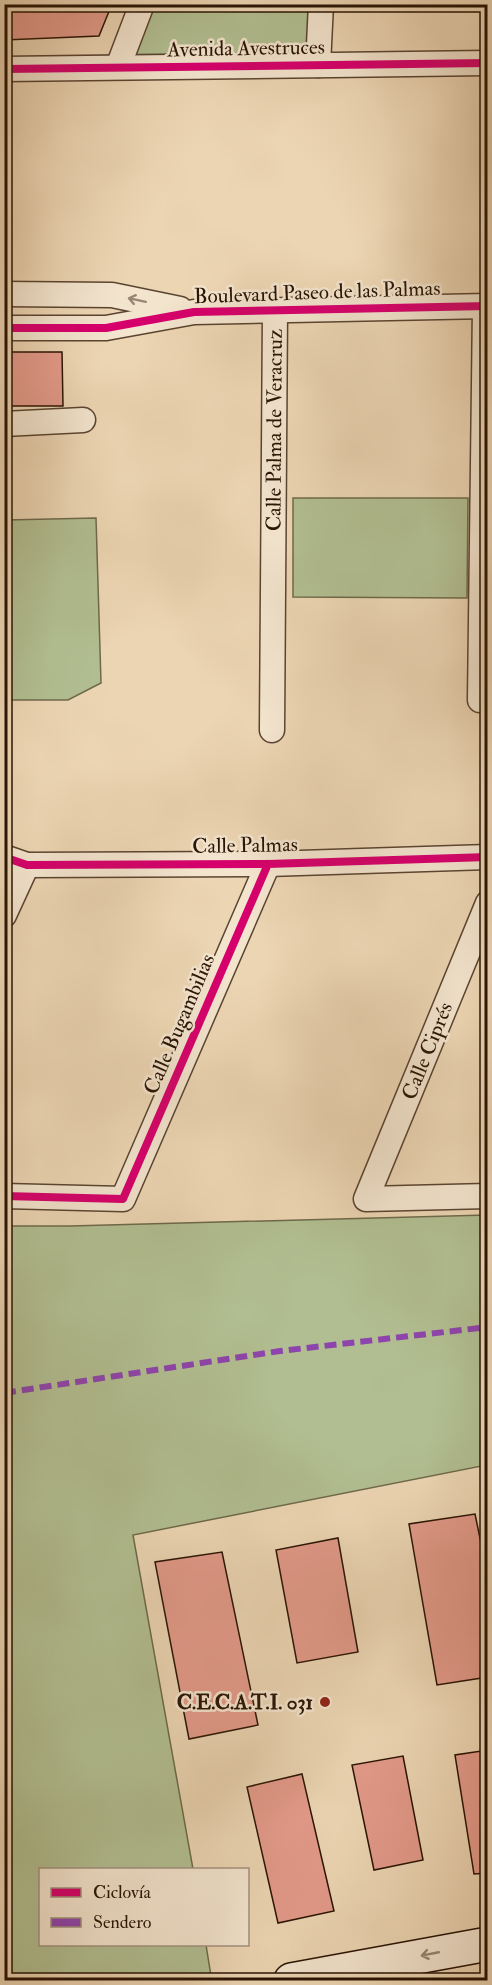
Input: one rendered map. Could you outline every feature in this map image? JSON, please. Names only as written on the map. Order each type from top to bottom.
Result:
[{"type":"main road","points":[[291,1980],[488,1944]]},
{"type":"street","points":[[118,67],[142,4]]},
{"type":"street","points":[[318,65],[321,4]]},
{"type":"street","name":"Avenida Avestruces","points":[[4,69],[488,63]]},
{"type":"street","name":"Boulevard Paseo de las Palmas","points":[[4,294],[112,295],[194,312]]},
{"type":"street","points":[[480,700],[486,306]]},
{"type":"street","name":"Boulevard Paseo de las Palmas","points":[[4,328],[106,328],[194,312],[486,306]]},
{"type":"street","name":"Calle Palma de Veracruz","points":[[272,730],[275,310]]},
{"type":"street","points":[[4,424],[83,420]]},
{"type":"street","name":"Calle Palmas","points":[[16,861],[268,864],[488,857]]},
{"type":"street","points":[[4,915],[16,861]]},
{"type":"street","name":"Calle Bugambilias","points":[[4,1196],[123,1199],[268,864]]},
{"type":"street","name":"Calle Ciprés","points":[[488,903],[366,1199],[488,1196]]},
{"type":"green space","points":[[142,5],[321,5],[318,65],[118,67]]},
{"type":"green space","points":[[293,498],[468,498],[467,598],[293,597]]},
{"type":"green space","points":[[96,518],[101,683],[68,700],[5,700],[5,520]]},
{"type":"green space","points":[[487,1215],[487,1465],[133,1535],[193,1868],[39,1868],[39,1946],[206,1946],[211,1976],[189,1980],[5,1980],[5,1226]]},
{"type":"building","points":[[4,4],[112,4],[99,36],[4,40]]},
{"type":"building","points":[[4,352],[62,352],[63,406],[4,406]]},
{"type":"building","points":[[475,1514],[488,1577],[488,1677],[437,1685],[409,1524]]},
{"type":"building","points":[[338,1538],[358,1652],[297,1663],[276,1550]]},
{"type":"building","points":[[222,1552],[258,1725],[189,1739],[155,1562]]},
{"type":"building","points":[[488,1750],[488,1873],[474,1874],[455,1755]]},
{"type":"building","points":[[403,1756],[423,1860],[374,1870],[352,1765]]},
{"type":"building","points":[[302,1774],[334,1911],[278,1923],[247,1787]]},
{"type":"marked path","points":[[4,1393],[280,1351],[488,1327]]},
{"type":"cycle path","points":[[4,69],[488,63]]},
{"type":"cycle path","points":[[4,328],[106,328],[194,312],[488,306]]},
{"type":"cycle path","points":[[4,857],[27,865],[268,864],[488,857]]},
{"type":"cycle path","points":[[4,1196],[123,1199],[268,864]]},
{"type":"place","name":"C.E.C.A.T.I. 031","points":[[325,1702]]}]
